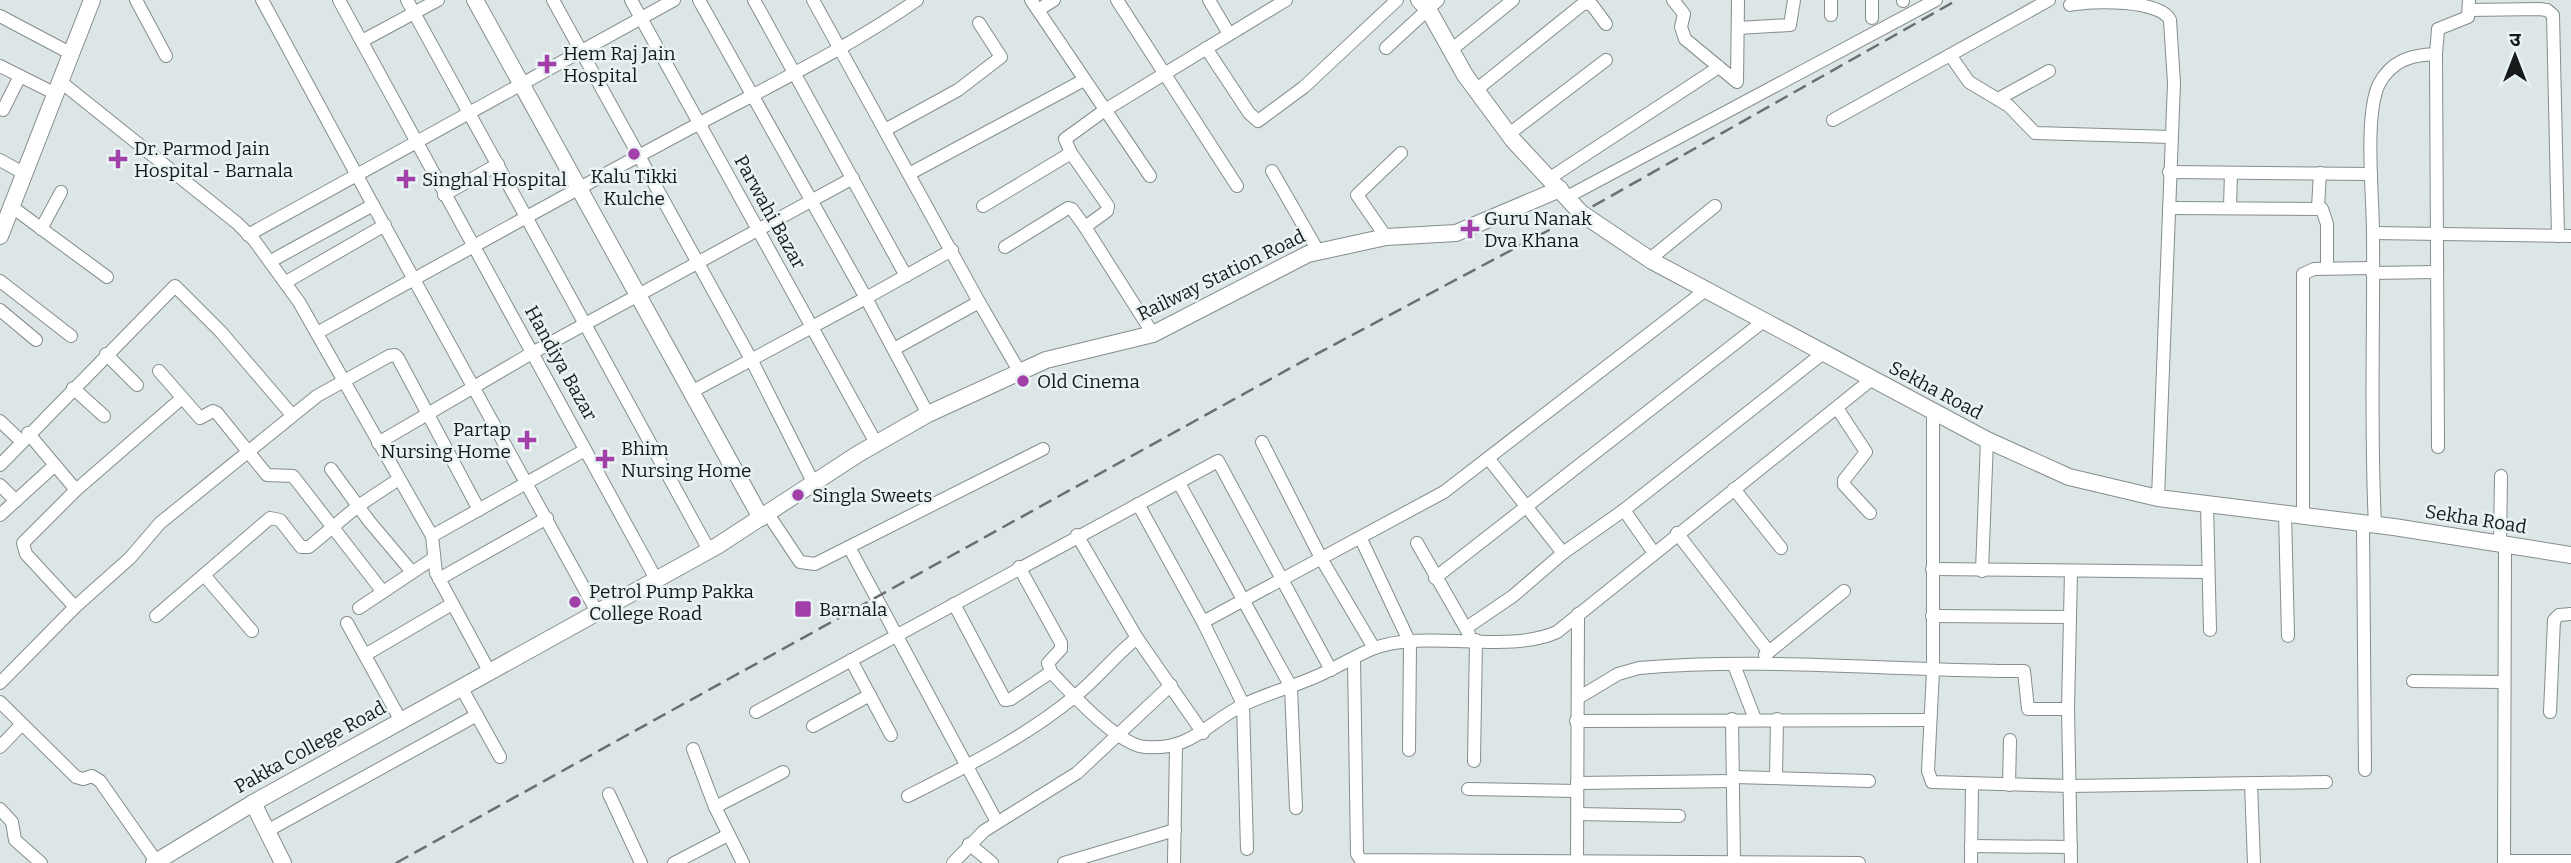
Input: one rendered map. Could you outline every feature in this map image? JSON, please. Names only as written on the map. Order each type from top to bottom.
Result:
[{"type":"street","points":[[0,236],[92,0]]},
{"type":"street","points":[[136,0],[166,56]]},
{"type":"street","points":[[262,0],[596,610]]},
{"type":"street","name":"Handiya Bazar","points":[[339,0],[656,579]]},
{"type":"street","points":[[407,0],[709,550]]},
{"type":"street","points":[[362,41],[438,0]]},
{"type":"street","points":[[475,0],[525,79]]},
{"type":"street","points":[[486,0],[525,79],[698,389],[765,516],[796,557],[806,565],[815,564],[1043,449]]},
{"type":"street","points":[[553,0],[752,361],[814,484]]},
{"type":"street","name":"Parwahi Bazar","points":[[631,0],[876,443]]},
{"type":"street","points":[[248,235],[525,79],[674,0]]},
{"type":"street","points":[[699,0],[928,414]]},
{"type":"street","points":[[754,0],[796,71],[906,276]]},
{"type":"street","points":[[813,0],[1019,371]]},
{"type":"street","points":[[317,333],[526,216],[796,71],[917,0]]},
{"type":"street","points":[[1054,0],[1035,5],[1150,177]]},
{"type":"street","points":[[1117,0],[1237,186]]},
{"type":"street","points":[[1209,0],[1230,34]]},
{"type":"street","points":[[1206,48],[1249,113],[1258,121],[1304,87],[1397,0]]},
{"type":"street","points":[[1451,50],[1513,0]]},
{"type":"street","points":[[1674,0],[1684,14],[1681,27],[1685,39],[1752,98]]},
{"type":"street","points":[[1737,82],[1738,0]]},
{"type":"street","points":[[1738,28],[1790,25],[1794,0]]},
{"type":"street","points":[[1831,0],[1831,15]]},
{"type":"street","points":[[1872,0],[1872,18]]},
{"type":"street","points":[[1559,188],[1752,98],[1936,0]]},
{"type":"street","points":[[1833,120],[2049,0]]},
{"type":"street","points":[[2070,5],[2101,1],[2143,3],[2159,6],[2168,14],[2174,83],[2158,498]]},
{"type":"street","points":[[1085,227],[1101,216],[1108,206],[1071,153],[1065,141],[1067,135],[1278,2]]},
{"type":"street","points":[[1387,48],[1428,3]]},
{"type":"street","name":"Sekha Road","points":[[1428,3],[1451,50],[1476,90],[1509,134],[1581,213],[1650,259],[1765,320],[1822,354],[1987,440],[2069,477],[2158,498],[2369,524],[2571,555]]},
{"type":"street","points":[[1476,90],[1584,3],[1590,3],[1606,24]]},
{"type":"street","points":[[2373,233],[2435,234],[2564,236],[2556,26],[2552,12],[2469,5],[2465,20],[2440,27],[2436,54],[2439,138],[2435,234],[2438,447]]},
{"type":"street","points":[[0,16],[70,53]]},
{"type":"street","points":[[885,130],[958,90],[1001,57],[979,23]]},
{"type":"street","points":[[2365,770],[2373,110],[2378,86],[2391,67],[2404,58],[2436,54]]},
{"type":"street","points":[[1951,55],[1969,82],[1998,99],[2039,134],[2171,137]]},
{"type":"street","points":[[1509,134],[1606,60]]},
{"type":"street","points":[[0,66],[20,76],[59,88],[248,235],[271,261],[317,333],[432,536],[439,579],[489,671],[656,579]]},
{"type":"street","points":[[1559,188],[1719,67]]},
{"type":"street","points":[[2556,70],[2571,69]]},
{"type":"street","points":[[1998,99],[2049,71]]},
{"type":"street","points":[[3,110],[20,76]]},
{"type":"street","points":[[909,174],[1084,80]]},
{"type":"street","points":[[983,206],[1071,153]]},
{"type":"street","points":[[1386,237],[1357,195],[1401,153]]},
{"type":"street","points":[[0,160],[25,174]]},
{"type":"street","points":[[444,195],[498,164]]},
{"type":"street","points":[[1272,171],[1318,251]]},
{"type":"street","points":[[2169,172],[2371,174]]},
{"type":"street","points":[[2230,207],[2231,173]]},
{"type":"street","points":[[2318,207],[2320,173]]},
{"type":"street","points":[[378,443],[532,353],[853,178]]},
{"type":"street","name":"Railway Station Road","points":[[656,579],[765,516],[876,443],[928,414],[1019,371],[1064,354],[1153,334],[1281,265],[1318,251],[1386,237],[1456,233],[1559,188]]},
{"type":"street","points":[[41,229],[61,192]]},
{"type":"street","points":[[271,261],[373,205]]},
{"type":"street","points":[[1650,259],[1714,206]]},
{"type":"street","points":[[12,207],[107,278]]},
{"type":"street","points":[[2169,208],[2318,207],[2326,213],[2327,268]]},
{"type":"street","points":[[1005,247],[1068,208],[1072,209],[1153,334]]},
{"type":"street","points":[[286,282],[385,225]]},
{"type":"street","points":[[698,389],[952,250]]},
{"type":"street","points":[[2303,515],[2303,274],[2308,269],[2327,268],[2436,272]]},
{"type":"street","points":[[0,281],[71,336]]},
{"type":"street","points":[[0,464],[172,288],[178,286],[263,378],[292,415]]},
{"type":"street","points":[[1203,622],[1444,492],[1707,289]]},
{"type":"street","points":[[894,349],[979,302]]},
{"type":"street","points":[[0,310],[36,340]]},
{"type":"street","points":[[1435,578],[1765,320]]},
{"type":"street","points":[[106,354],[137,385]]},
{"type":"street","points":[[1471,636],[1563,553],[1624,510],[1822,354]]},
{"type":"street","points":[[0,683],[75,607],[130,558],[160,523],[246,451],[343,379],[395,355],[479,510]]},
{"type":"street","points":[[159,371],[201,419],[213,411],[217,413],[267,475],[293,476],[383,592]]},
{"type":"street","points":[[1019,567],[1060,643],[1060,649],[1048,663],[1051,672],[1121,735],[1143,747],[1176,745],[1203,733],[1243,704],[1292,687],[1374,648],[1471,636],[1540,638],[1557,632],[1872,379]]},
{"type":"street","points":[[73,388],[104,416]]},
{"type":"street","points":[[75,607],[26,554],[23,543],[76,490],[182,398]]},
{"type":"street","points":[[1837,408],[1866,452],[1844,480],[1844,485],[1870,513]]},
{"type":"street","points":[[1933,413],[1933,671],[1930,780],[1934,783],[1972,785],[2071,786],[2326,782]]},
{"type":"street","points":[[0,421],[25,437],[55,465],[76,490]]},
{"type":"street","points":[[1982,572],[1987,440]]},
{"type":"street","points":[[1262,442],[1322,560],[1374,648]]},
{"type":"street","points":[[432,536],[585,450]]},
{"type":"street","points":[[1488,458],[1563,553]]},
{"type":"street","points":[[756,712],[1019,567],[1198,471],[1220,462],[1331,670]]},
{"type":"street","points":[[0,515],[55,465]]},
{"type":"street","points":[[331,469],[412,572]]},
{"type":"street","points":[[2501,476],[2504,862],[2571,861]]},
{"type":"street","points":[[156,616],[270,519],[280,520],[305,548],[358,506],[399,479]]},
{"type":"street","points":[[1179,483],[1292,687],[1296,808]]},
{"type":"street","points":[[0,485],[16,501]]},
{"type":"street","points":[[1734,489],[1780,548]]},
{"type":"street","points":[[2207,504],[2210,630]]},
{"type":"street","points":[[1138,505],[1203,622],[1243,704],[1247,849]]},
{"type":"street","points":[[1624,510],[1654,553]]},
{"type":"street","points":[[2285,513],[2288,636]]},
{"type":"street","points":[[439,579],[547,518]]},
{"type":"street","points":[[1677,533],[1769,652]]},
{"type":"street","points":[[1077,536],[1137,638],[1203,733]]},
{"type":"street","points":[[1361,539],[1410,643],[1409,750]]},
{"type":"street","points":[[1417,543],[1471,636],[1474,761]]},
{"type":"street","points":[[849,547],[997,822]]},
{"type":"street","points":[[359,608],[434,558]]},
{"type":"street","points":[[1932,569],[1982,572],[2208,572]]},
{"type":"street","points":[[2071,572],[2068,709],[2071,863]]},
{"type":"street","points":[[204,575],[252,631]]},
{"type":"street","points":[[1754,664],[1844,591]]},
{"type":"street","points":[[365,656],[452,604]]},
{"type":"street","points":[[954,604],[1005,700],[1011,699],[1051,672]]},
{"type":"street","points":[[1577,862],[1578,614]]},
{"type":"street","points":[[2550,712],[2554,620],[2559,615],[2571,614]]},
{"type":"street","points":[[1932,616],[2070,617]]},
{"type":"street","points":[[347,623],[401,721]]},
{"type":"street","points":[[908,796],[966,767],[1028,731],[1075,696],[1137,638]]},
{"type":"street","points":[[1354,659],[1360,859],[1859,863]]},
{"type":"street","points":[[851,660],[891,735]]},
{"type":"street","points":[[1578,698],[1618,674],[1639,668],[1754,664],[1933,671],[2025,671],[2028,709],[2068,709]]},
{"type":"street","points":[[1734,665],[1755,719]]},
{"type":"street","name":"Pakka College Road","points":[[159,861],[253,803],[489,671]]},
{"type":"street","points":[[2413,681],[2503,682]]},
{"type":"street","points":[[953,863],[969,844],[997,822],[1062,784],[1121,735],[1171,685]]},
{"type":"street","points":[[461,687],[500,757]]},
{"type":"street","points":[[813,726],[870,695]]},
{"type":"street","points":[[0,702],[76,777],[83,779],[92,776],[100,781],[159,861]]},
{"type":"street","points":[[267,831],[477,715]]},
{"type":"street","points":[[1732,719],[1734,862]]},
{"type":"street","points":[[1776,778],[1777,719]]},
{"type":"street","points":[[1576,721],[1930,720]]},
{"type":"street","points":[[0,747],[22,724]]},
{"type":"street","points":[[2010,740],[2010,785]]},
{"type":"street","points":[[1174,863],[1176,745]]},
{"type":"street","points":[[693,749],[715,807],[743,863]]},
{"type":"street","points":[[715,807],[783,772]]},
{"type":"street","points":[[1468,789],[1776,778],[1868,781]]},
{"type":"street","points":[[2251,784],[2254,863]]},
{"type":"street","points":[[1971,863],[1972,785]]},
{"type":"street","points":[[609,794],[640,863]]},
{"type":"street","points":[[253,803],[283,863]]},
{"type":"street","points":[[0,809],[12,822],[15,840],[41,863]]},
{"type":"street","points":[[1578,814],[1679,816]]},
{"type":"street","points":[[1064,863],[1174,830]]},
{"type":"street","points":[[674,863],[728,835]]},
{"type":"street","points":[[969,844],[992,863]]},
{"type":"street","points":[[1972,846],[2071,847]]},
{"type":"railway","points":[[396,863],[1296,365],[1581,213],[1957,0]]},
{"type":"place","name":"Hem Raj Jain Hospital","points":[[547,64]]},
{"type":"place","name":"Kalu Tikki Kulche","points":[[634,154]]},
{"type":"place","name":"Dr. Parmod Jain Hospital - Barnala","points":[[118,159]]},
{"type":"place","name":"Singhal Hospital","points":[[406,179]]},
{"type":"place","name":"Guru Nanak Dva Khana","points":[[1470,229]]},
{"type":"place","name":"Old Cinema","points":[[1023,381]]},
{"type":"place","name":"Partap Nursing Home","points":[[527,440]]},
{"type":"place","name":"Bhim Nursing Home","points":[[605,459]]},
{"type":"place","name":"Singla Sweets","points":[[798,495]]},
{"type":"place","name":"Petrol Pump Pakka College Road","points":[[575,602]]},
{"type":"place","name":"Barnala","points":[[803,609]]}]
